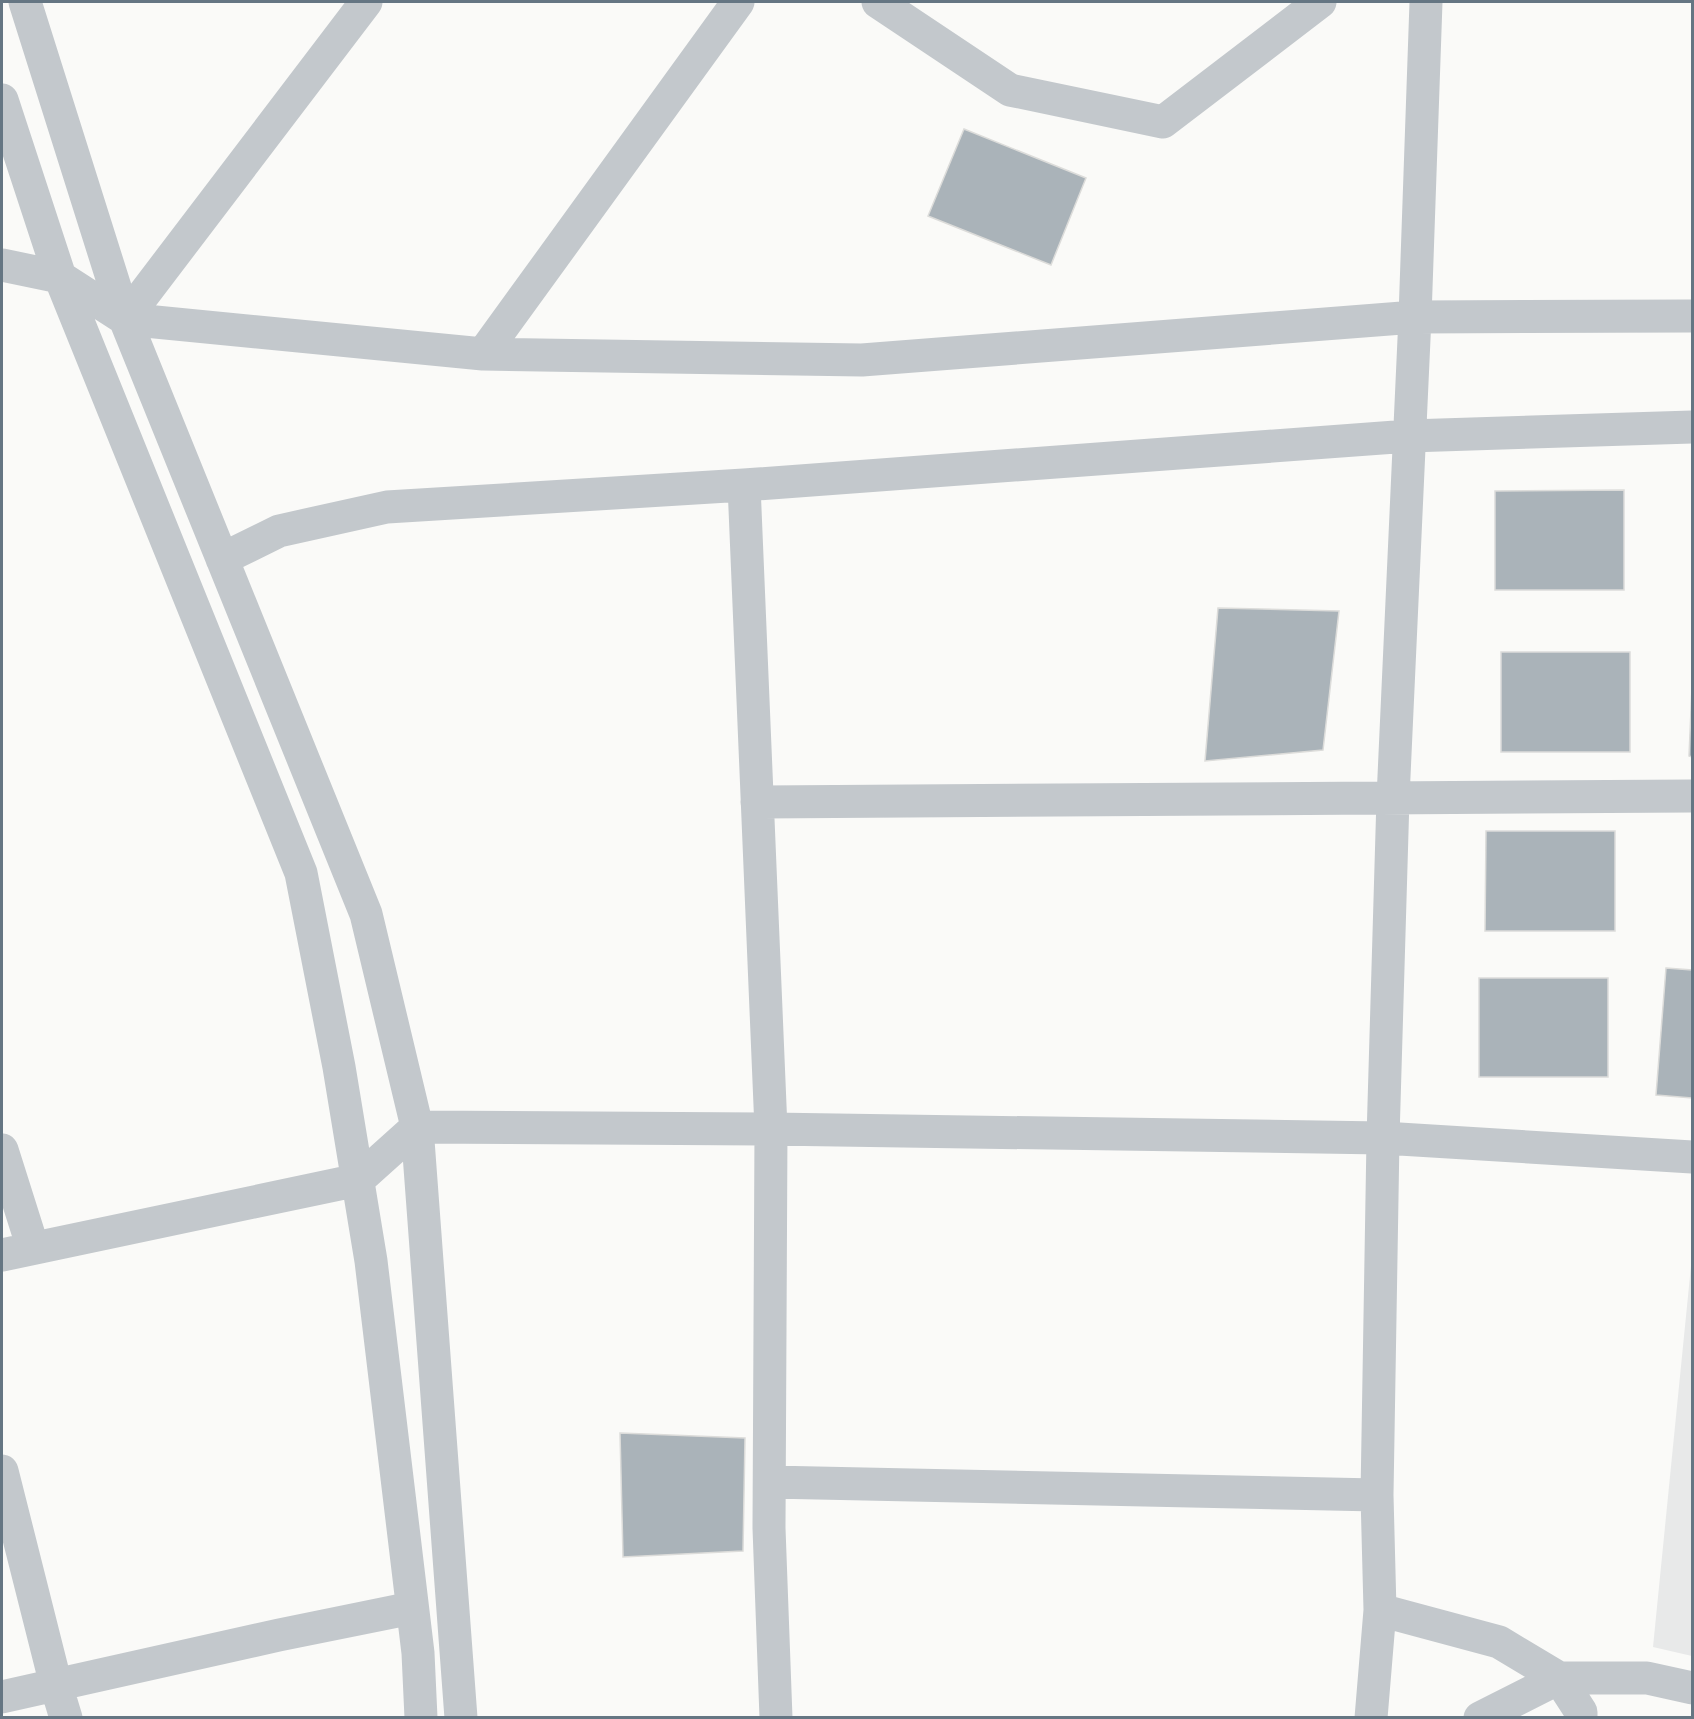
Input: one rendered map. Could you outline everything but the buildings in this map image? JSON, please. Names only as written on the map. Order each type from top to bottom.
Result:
[{"type":"street","points":[[25,2],[125,319],[366,914],[417,1127],[461,1718]]},
{"type":"street","points":[[125,319],[366,2]]},
{"type":"street","points":[[483,354],[738,2]]},
{"type":"street","points":[[878,2],[1010,90],[1162,122],[1320,2]]},
{"type":"street","points":[[1371,1718],[1380,1610],[1377,1495],[1383,1138],[1393,798],[1415,317],[1426,2]]},
{"type":"street","points":[[2,100],[60,277],[301,873],[339,1067],[371,1261],[418,1653],[421,1718]]},
{"type":"street","points":[[2,265],[60,277],[125,319],[483,354],[862,360],[1415,317],[1692,316]]},
{"type":"street","points":[[222,559],[279,531],[387,507],[744,484],[1408,436],[1692,427]]},
{"type":"street","points":[[744,484],[771,1129],[770,1540],[776,1718]]},
{"type":"street","points":[[758,802],[1692,796]]},
{"type":"street","points":[[2,1255],[358,1180],[417,1127],[771,1129],[1383,1138],[1692,1157]]},
{"type":"street","points":[[2,1150],[33,1248]]},
{"type":"street","points":[[2,1471],[66,1718]]},
{"type":"street","points":[[770,1482],[1377,1495]]},
{"type":"street","points":[[2,1696],[412,1608]]},
{"type":"street","points":[[1380,1610],[1499,1642],[1559,1678],[1581,1712],[1581,1718]]},
{"type":"street","points":[[1480,1718],[1559,1678],[1647,1678],[1692,1688]]},
{"type":"shaded area","points":[[1692,1256],[1692,1656],[1653,1647]]}]
